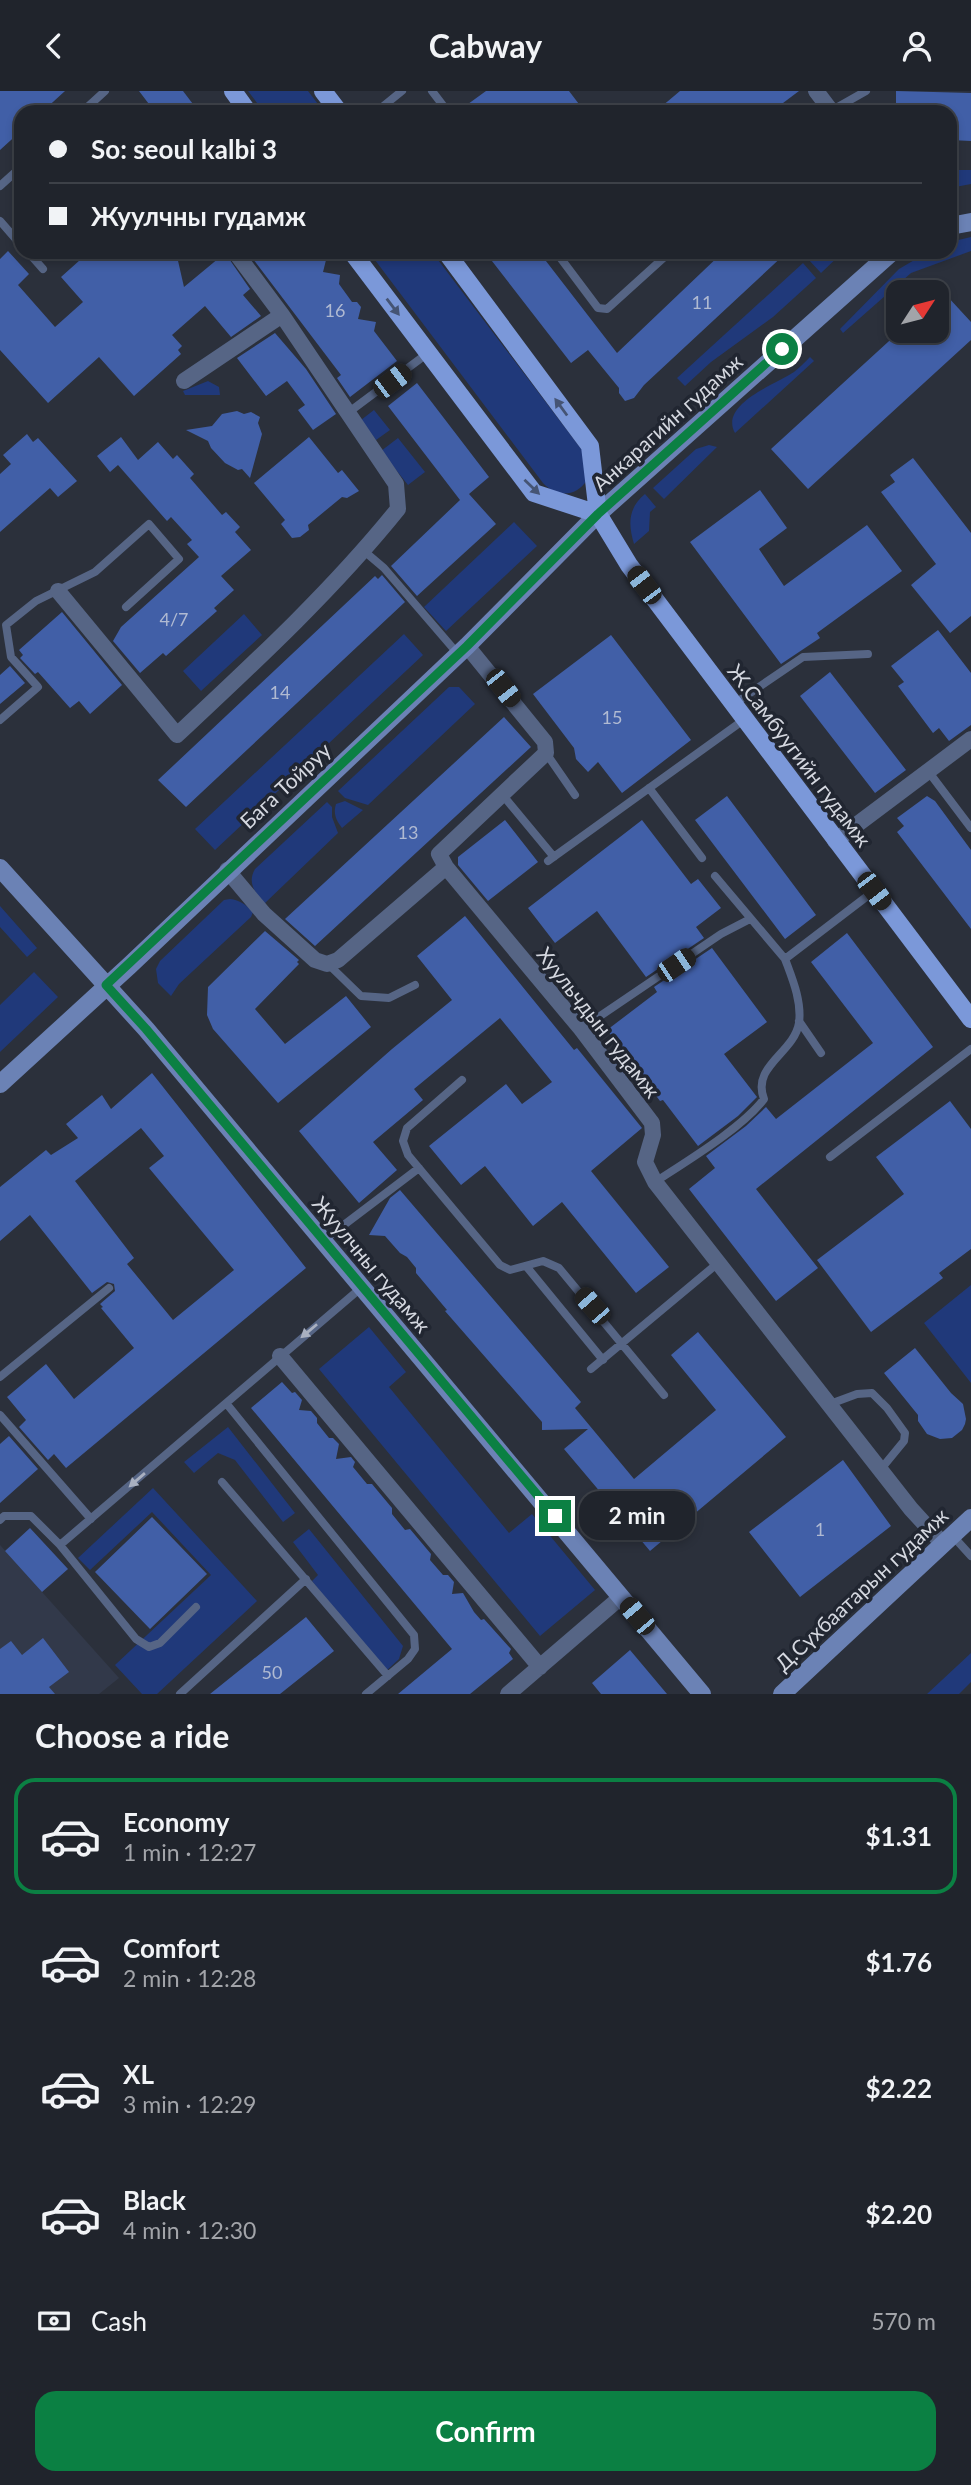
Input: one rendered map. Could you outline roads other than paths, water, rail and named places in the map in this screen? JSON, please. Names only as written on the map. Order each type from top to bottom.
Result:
[{"type":"main road","points":[[323,91],[334,105]]},
{"type":"main road","points":[[357,259],[534,493],[598,514]]},
{"type":"main road","name":"Ж.Самбуугийн гудамж","points":[[451,259],[590,446],[598,514],[629,565],[971,1019]]},
{"type":"main road","name":"Анкарагийн гудамж","points":[[598,514],[884,259]]},
{"type":"main road","name":"Бага Тойруу","points":[[0,1084],[463,650],[598,514]]},
{"type":"main road","name":"Жуулчны гудамж","points":[[0,869],[146,1029],[702,1694]]},
{"type":"main road","name":"Д.Сүхбаатарын гудамж","points":[[782,1694],[971,1518]]},
{"type":"street","points":[[58,591],[177,735],[279,639],[364,551],[398,509],[396,484],[282,315],[240,259]]},
{"type":"street","points":[[184,381],[282,315]]},
{"type":"street","points":[[228,870],[264,914],[315,960],[327,964],[338,960],[446,867],[439,854],[545,753],[545,742],[463,650]]},
{"type":"street","points":[[835,841],[971,739]]},
{"type":"street","name":"Хуульчдын гудамж","points":[[446,867],[581,1030],[652,1123],[653,1135],[645,1162],[655,1182],[911,1509],[948,1540]]},
{"type":"street","points":[[280,1356],[540,1667]]},
{"type":"street","points":[[508,1694],[621,1597]]},
{"type":"lane","points":[[90,105],[105,91]]},
{"type":"lane","points":[[385,105],[402,91]]},
{"type":"lane","points":[[432,91],[443,105]]},
{"type":"lane","points":[[841,105],[866,91]]},
{"type":"lane","points":[[0,186],[14,173]]},
{"type":"lane","points":[[0,221],[14,236]]},
{"type":"lane","points":[[34,259],[43,269]]},
{"type":"lane","points":[[561,259],[598,308],[607,309],[662,259]]},
{"type":"lane","points":[[349,412],[428,353]]},
{"type":"lane","points":[[0,720],[38,687],[11,657],[6,625],[36,601],[95,572],[149,524],[179,559],[126,607]]},
{"type":"lane","points":[[364,551],[463,650]]},
{"type":"lane","points":[[734,704],[803,657],[868,654]]},
{"type":"lane","points":[[502,793],[551,859],[745,719]]},
{"type":"lane","points":[[545,753],[575,795]]},
{"type":"lane","points":[[928,771],[971,828]]},
{"type":"lane","points":[[649,788],[702,858]]},
{"type":"lane","points":[[655,1182],[693,1157],[760,1104],[764,1099],[761,1082],[766,1069],[794,1039],[799,1021],[796,990],[785,959],[715,876]]},
{"type":"lane","points":[[785,959],[874,891]]},
{"type":"lane","points":[[581,1030],[721,934],[750,919]]},
{"type":"lane","points":[[327,964],[361,996],[389,997],[415,985]]},
{"type":"lane","points":[[799,1021],[821,1053]]},
{"type":"lane","points":[[830,1157],[971,1049]]},
{"type":"lane","points":[[462,1080],[407,1128],[403,1141],[408,1155],[500,1265],[510,1270],[543,1261],[559,1268],[624,1343],[664,1395]]},
{"type":"lane","points":[[322,1241],[419,1168]]},
{"type":"lane","points":[[591,1369],[718,1263]]},
{"type":"lane","points":[[527,1266],[603,1360]]},
{"type":"lane","points":[[60,1545],[362,1287]]},
{"type":"lane","points":[[0,1377],[109,1288]]},
{"type":"lane","points":[[830,1404],[857,1394],[872,1393],[887,1408],[905,1433],[904,1441],[881,1469]]},
{"type":"lane","points":[[226,1403],[414,1635],[415,1649],[408,1659],[366,1694]]},
{"type":"lane","points":[[0,1415],[91,1519]]},
{"type":"lane","points":[[222,1482],[388,1675]]},
{"type":"lane","points":[[0,1520],[4,1516],[31,1516],[60,1545],[136,1639],[149,1647],[160,1643],[196,1607]]},
{"type":"lane","points":[[948,1540],[971,1556]]},
{"type":"lane","points":[[180,1694],[306,1579]]}]
